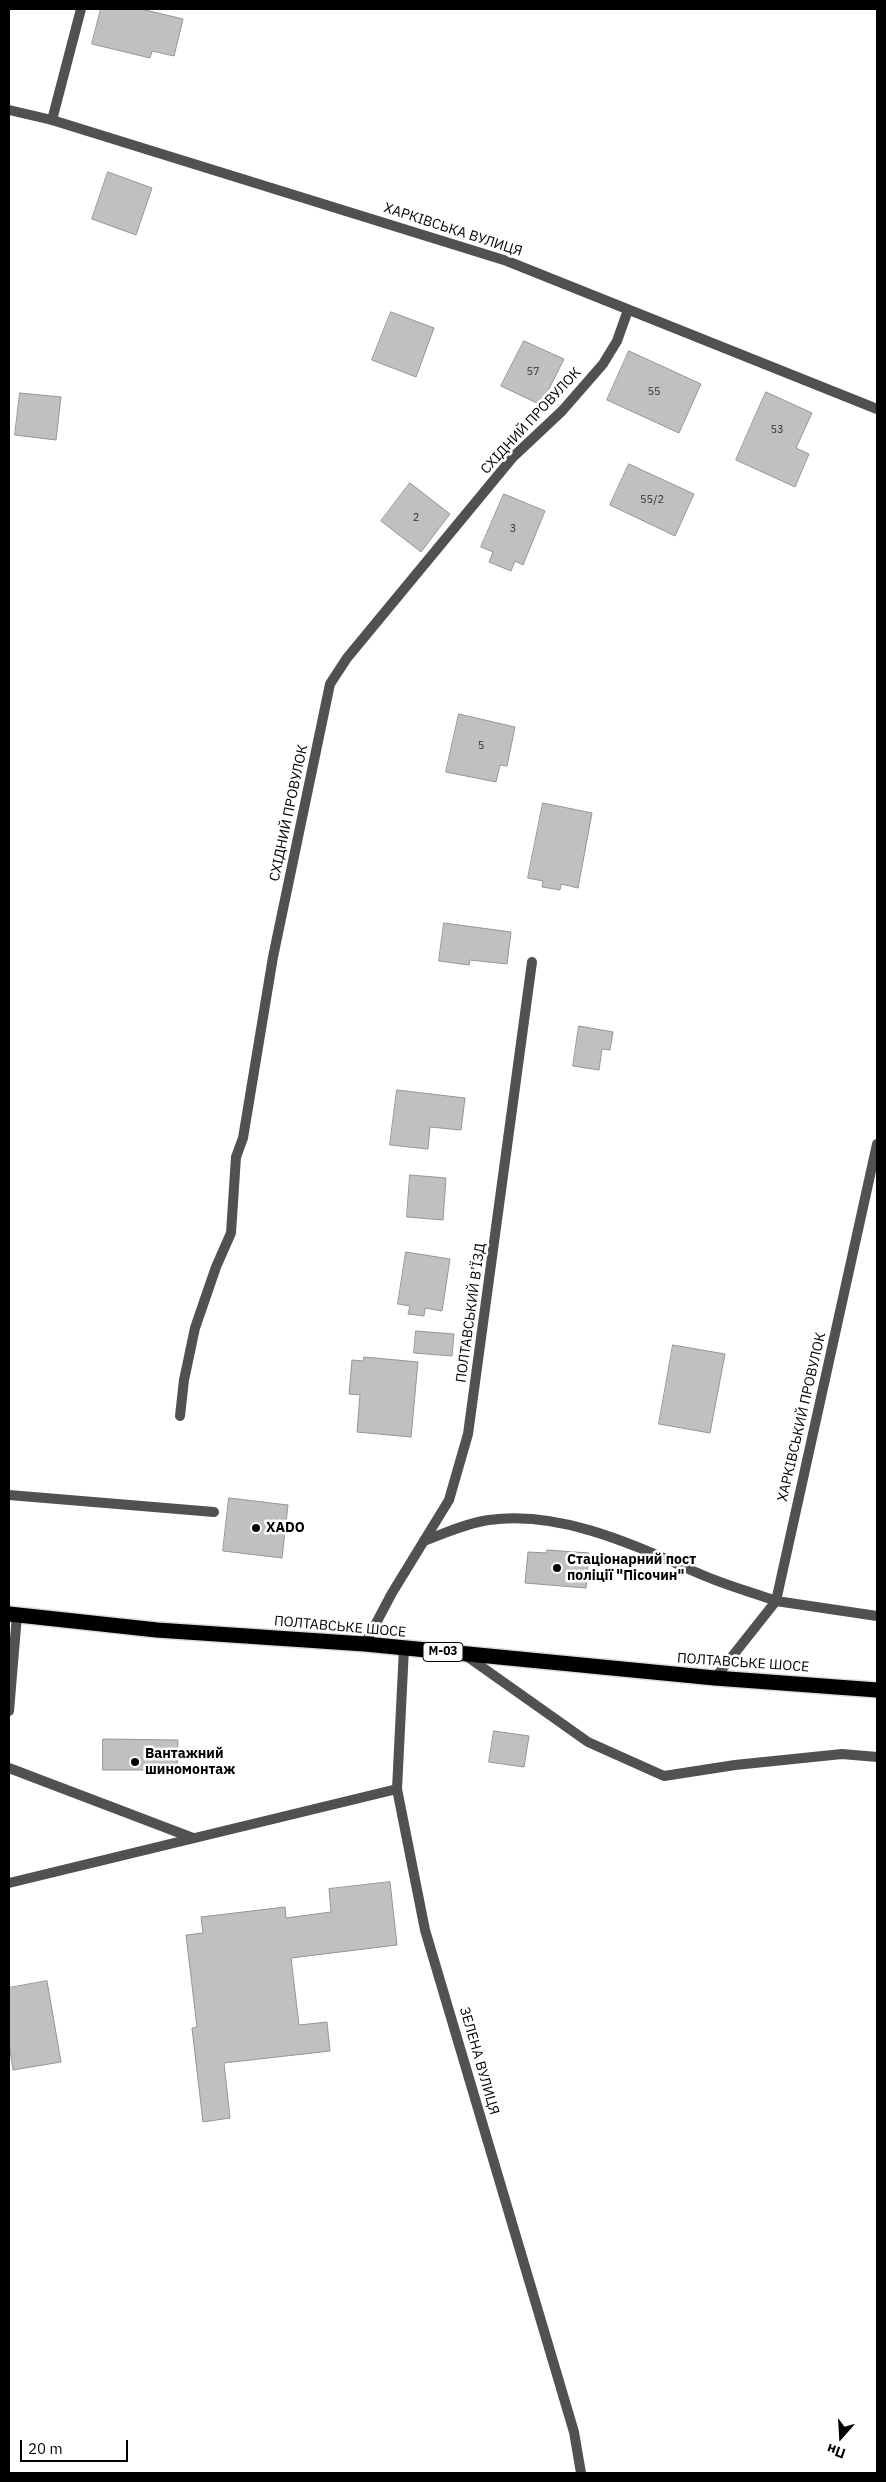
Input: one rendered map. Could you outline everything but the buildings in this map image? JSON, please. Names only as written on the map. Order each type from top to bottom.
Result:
[{"type":"highway","name":"ПОЛТАВСЬКЕ ШОСЕ","points":[[13,1615],[157,1630],[364,1644],[715,1678],[877,1690]]},
{"type":"street","points":[[52,120],[81,9]]},
{"type":"street","name":"ХАРКІВСЬКА ВУЛИЦЯ","points":[[9,110],[52,120],[507,261],[877,410]]},
{"type":"street","name":"СХІДНИЙ ПРОВУЛОК","points":[[180,1416],[184,1380],[195,1328],[216,1267],[231,1233],[236,1157],[243,1138],[273,958],[330,684],[347,658],[513,457],[562,412],[603,364],[617,341],[628,310]]},
{"type":"street","name":"ПОЛТАВСЬКИЙ В’ЇЗД","points":[[364,1644],[449,1500],[468,1434],[532,962]]},
{"type":"street","name":"ХАРКІВСЬКИЙ ПРОВУЛОК","points":[[715,1678],[776,1601],[877,1144]]},
{"type":"street","points":[[9,1494],[214,1512]]},
{"type":"street","points":[[424,1541],[489,1520],[536,1520],[596,1531],[648,1550],[702,1575],[776,1601],[877,1616]]},
{"type":"street","points":[[9,1711],[13,1615]]},
{"type":"street","name":"ЗЕЛЕНА ВУЛИЦЯ","points":[[404,1648],[397,1788],[426,1930],[574,2432],[581,2464],[581,2473]]},
{"type":"street","points":[[464,1654],[588,1742],[664,1776],[735,1765],[842,1754],[877,1757]]},
{"type":"street","points":[[9,1768],[192,1838]]},
{"type":"street","points":[[9,1883],[397,1788]]},
{"type":"place","name":"XADO","points":[[256,1528]]},
{"type":"place","name":"Стаціонарний пост поліції \"Пісочин\"","points":[[557,1568]]},
{"type":"place","name":"Вантажний шиномонтаж","points":[[135,1762]]}]
